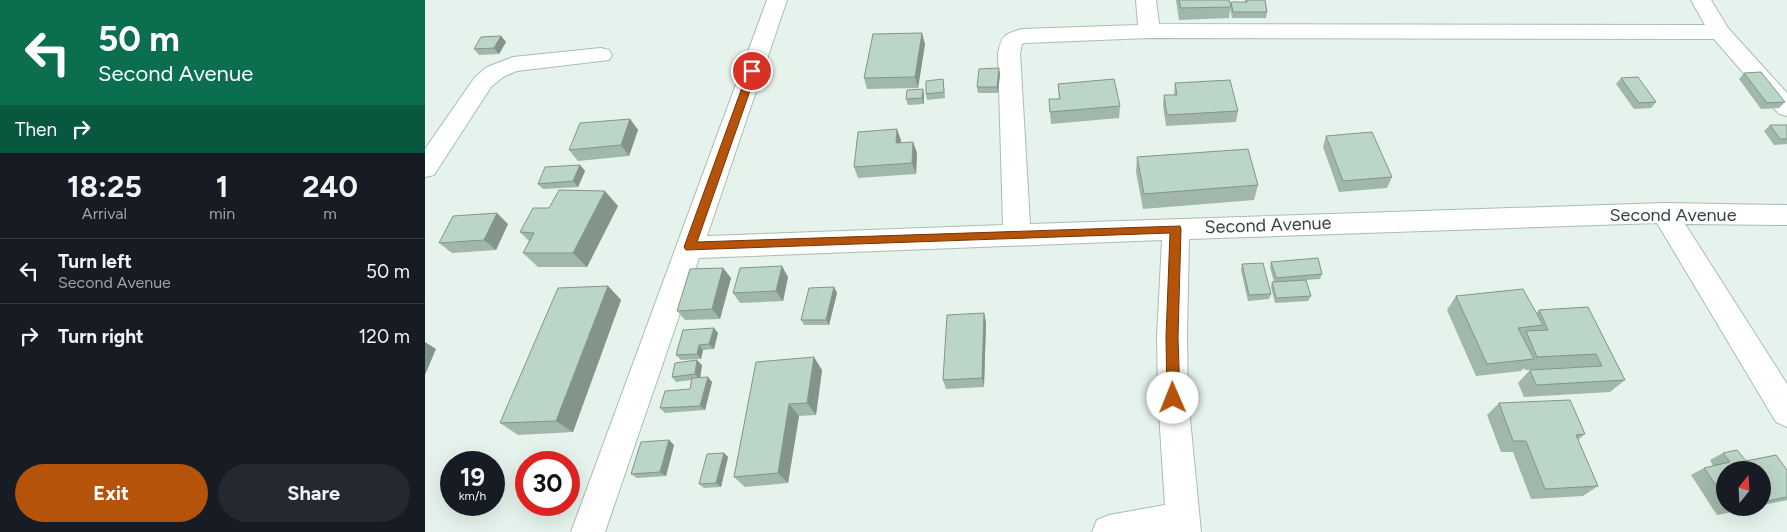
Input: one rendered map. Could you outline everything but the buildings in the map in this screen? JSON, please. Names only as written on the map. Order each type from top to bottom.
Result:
[{"type":"street","points":[[588,532],[777,0]]},
{"type":"street","points":[[1146,0],[1149,31]]},
{"type":"street","points":[[1701,0],[1720,32],[1787,108]]},
{"type":"street","points":[[1017,235],[1009,53],[1011,40],[1022,36],[1149,31],[1720,32]]},
{"type":"street","points":[[425,168],[483,82],[495,72],[513,64],[601,55]]},
{"type":"street","points":[[1664,213],[1787,412]]},
{"type":"street","name":"Second Avenue","points":[[689,247],[1664,213],[1787,215]]},
{"type":"street","points":[[1109,532],[1183,526],[1173,398],[1172,337],[1176,229]]},
{"type":"route","points":[[752,71],[689,247],[1176,229],[1172,337],[1173,398]]}]
